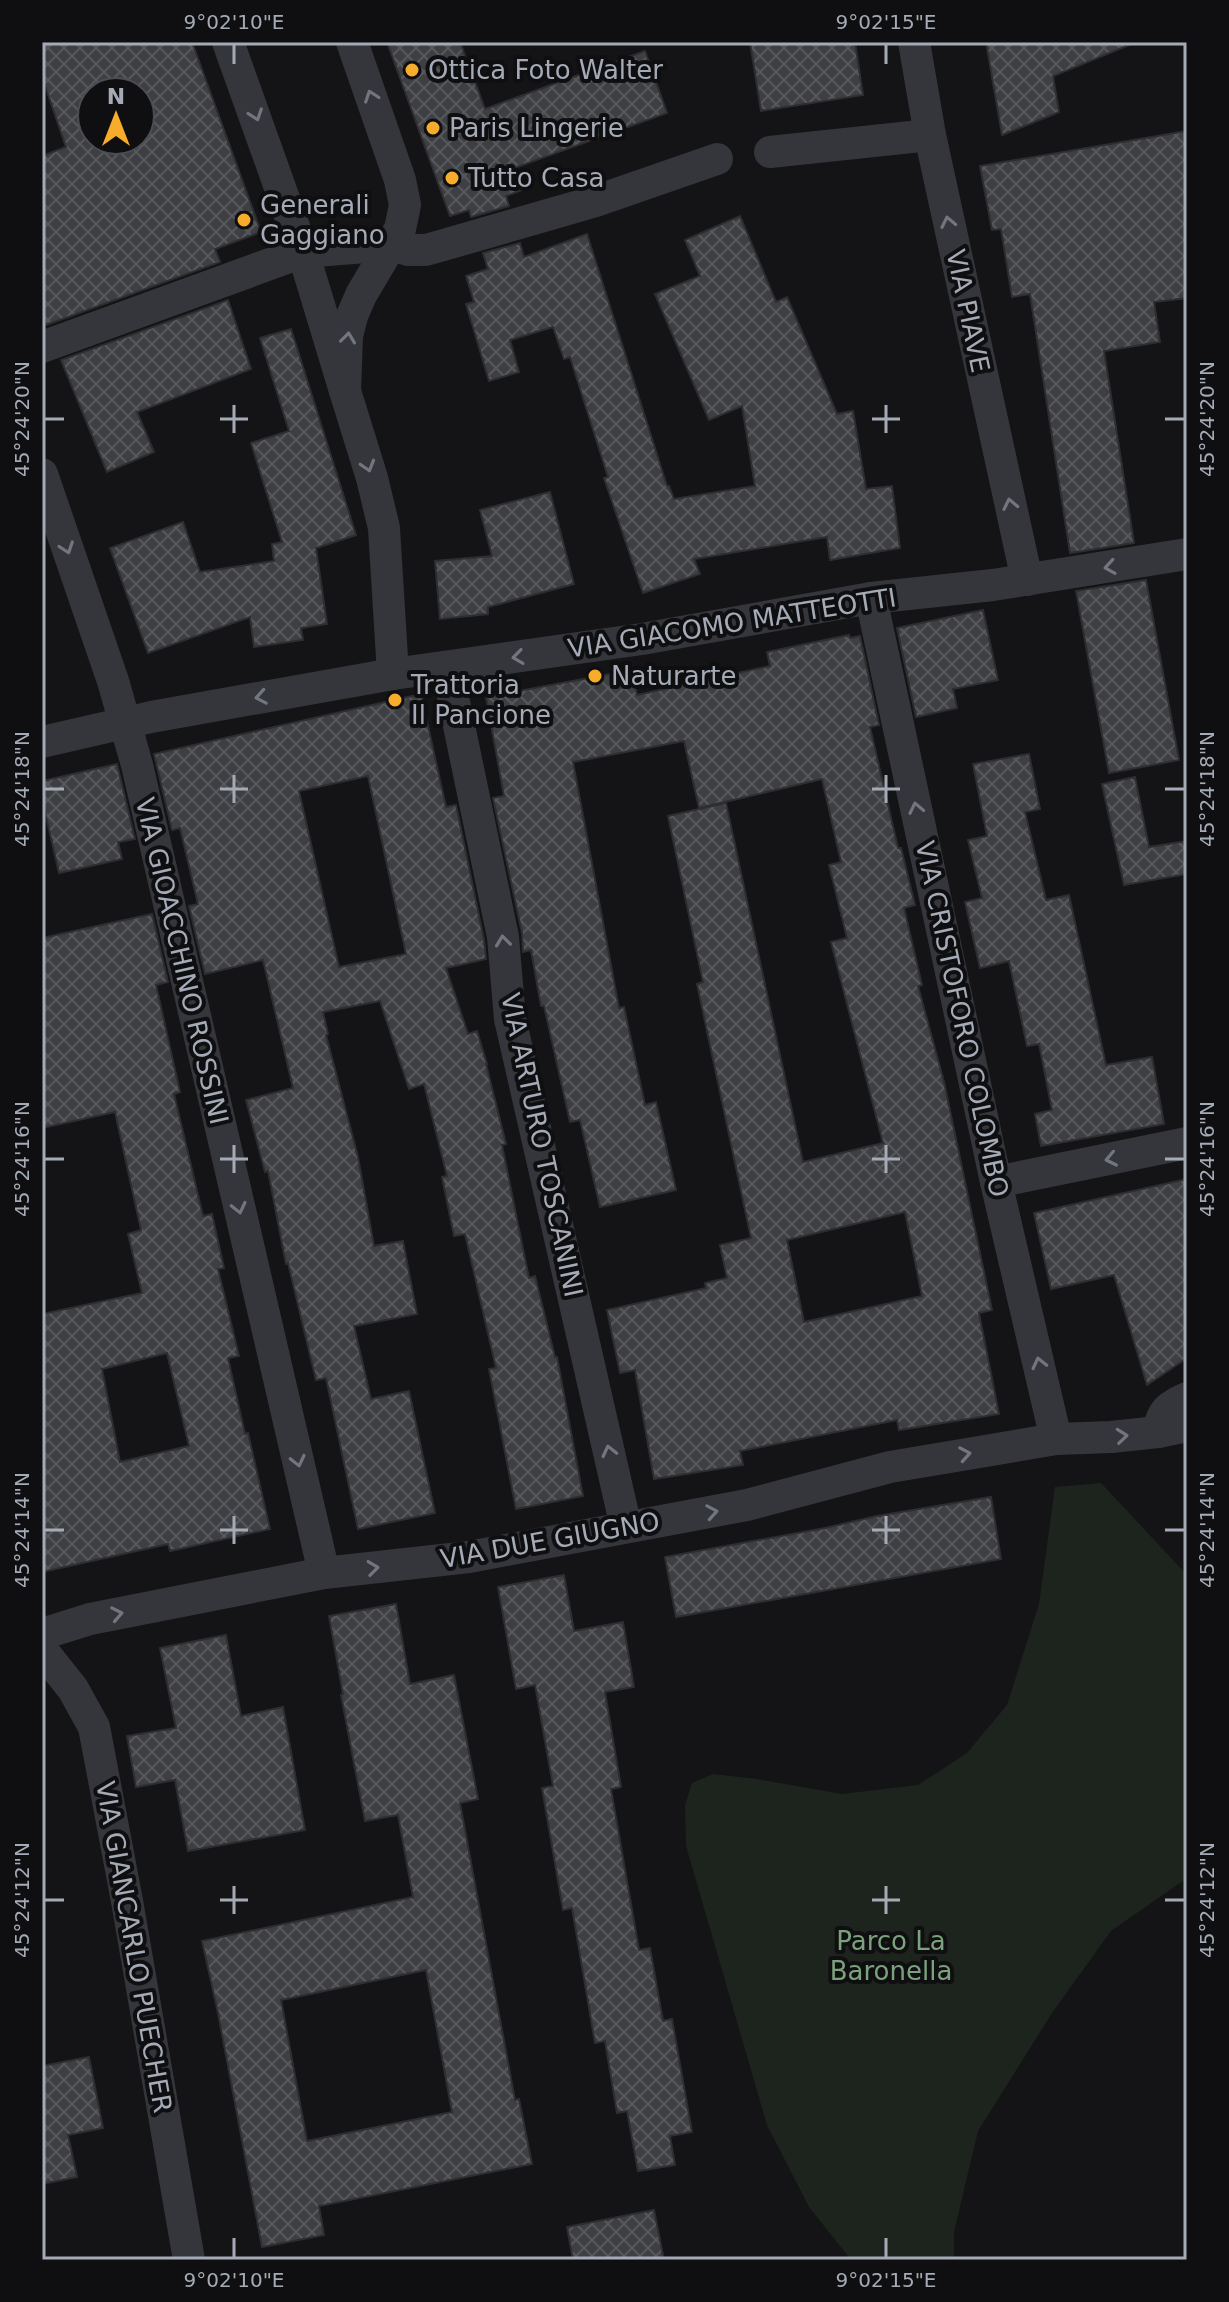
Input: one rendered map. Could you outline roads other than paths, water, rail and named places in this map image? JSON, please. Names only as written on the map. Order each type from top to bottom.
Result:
[{"type":"street","points":[[228,42],[303,252],[372,478],[384,528],[393,674]]},
{"type":"street","points":[[345,391],[347,336],[352,316],[400,229],[405,205],[400,180],[352,42]]},
{"type":"street","name":"VIA PIAVE","points":[[914,42],[930,135],[1027,580]]},
{"type":"street","points":[[770,152],[930,135]]},
{"type":"street","points":[[42,347],[303,252],[391,245],[408,250],[426,250],[596,201],[717,159]]},
{"type":"street","name":"VIA GIOACCHINO ROSSINI","points":[[42,474],[137,765],[324,1573]]},
{"type":"street","name":"VIA GIACOMO MATTEOTTI","points":[[42,742],[125,723],[393,674],[642,639],[871,598],[1027,580],[1187,554]]},
{"type":"street","name":"VIA CRISTOFORO COLOMBO","points":[[871,598],[996,1182],[1056,1439]]},
{"type":"street","name":"VIA ARTURO TOSCANINI","points":[[447,668],[503,937],[510,1019],[626,1527]]},
{"type":"street","points":[[996,1182],[1187,1143]]},
{"type":"street","points":[[1173,1429],[1161,1417],[1170,1407],[1187,1398]]},
{"type":"street","name":"VIA DUE GIUGNO","points":[[42,1634],[90,1619],[324,1573],[469,1557],[747,1505],[890,1467],[1056,1439],[1111,1437],[1173,1429]]},
{"type":"street","name":"VIA GIANCARLO PUECHER","points":[[42,1650],[73,1689],[94,1727],[189,2260]]},
{"type":"place","name":"Ottica Foto Walter","points":[[412,70]]},
{"type":"place","name":"Paris Lingerie","points":[[433,128]]},
{"type":"place","name":"Tutto Casa","points":[[452,178]]},
{"type":"place","name":"Generali Gaggiano","points":[[244,220]]},
{"type":"place","name":"Naturarte","points":[[595,676]]},
{"type":"place","name":"Trattoria Il Pancione","points":[[395,700]]},
{"type":"park label","name":"Parco La Baronella","points":[[891,1956]]}]
